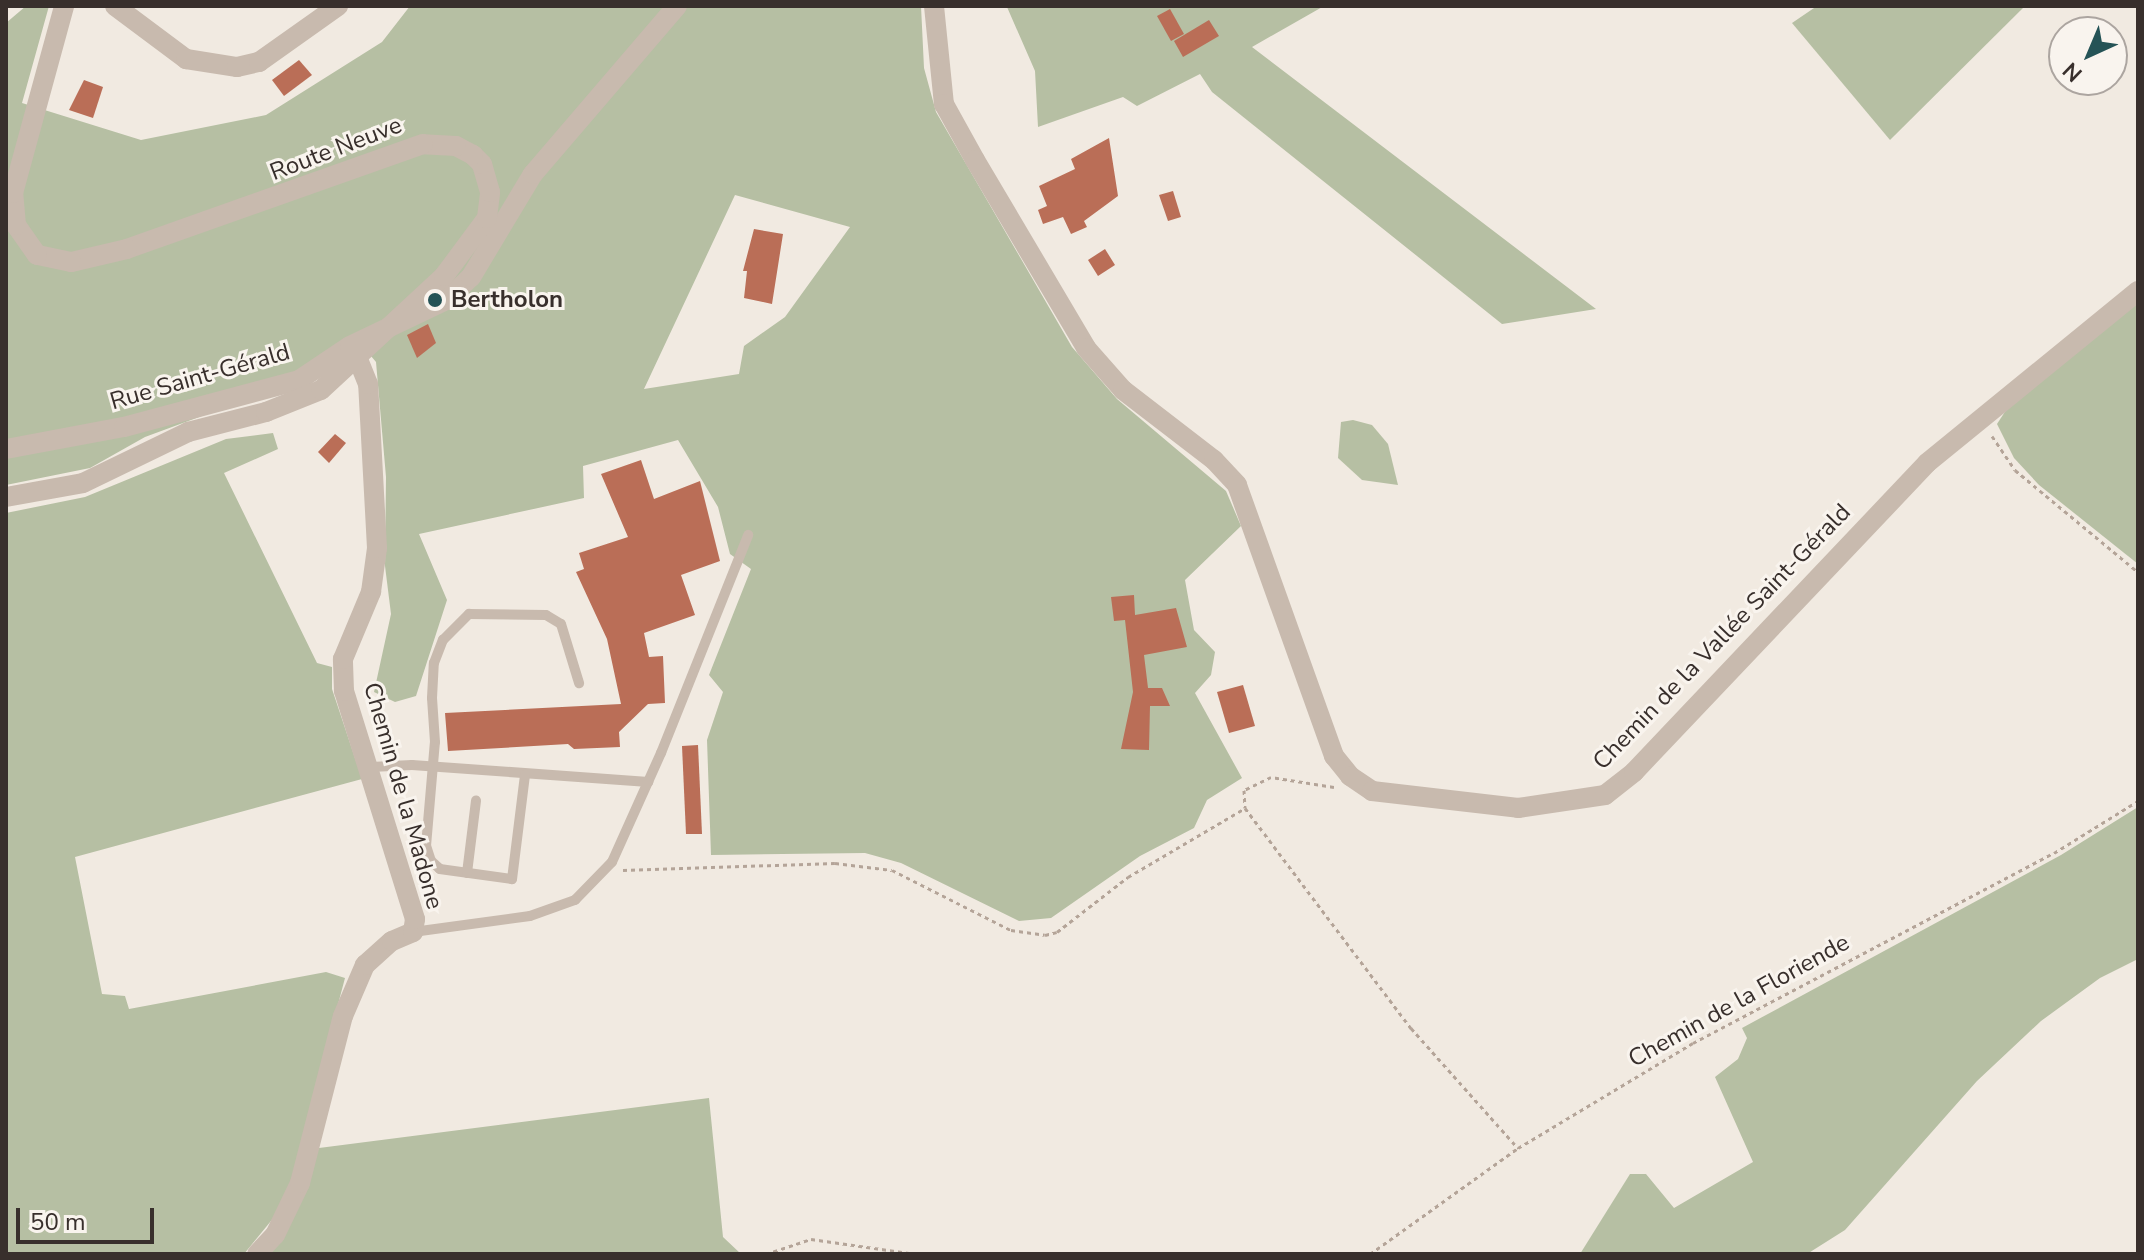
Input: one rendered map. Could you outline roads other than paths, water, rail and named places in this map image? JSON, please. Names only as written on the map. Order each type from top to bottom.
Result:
[{"type":"street","name":"Route Neuve","points":[[6,497],[83,483],[188,432],[296,401],[321,390],[358,359],[444,276],[487,218],[488,177],[473,155],[456,146],[439,143],[402,150],[260,205],[93,258],[58,262],[30,250],[16,225],[13,193],[64,6]]},
{"type":"street","points":[[115,6],[186,59],[227,67],[259,62],[338,6]]},
{"type":"street","points":[[396,323],[448,299],[471,277],[533,174],[677,6]]},
{"type":"street","name":"Chemin de la Vallée Saint-Gérald","points":[[934,6],[944,104],[975,160],[1093,357],[1123,390],[1214,460],[1237,485],[1334,756],[1360,784],[1390,794],[1518,808],[1605,795],[1634,772],[1779,615],[1980,416],[2138,291]]},
{"type":"street","name":"Rue Saint-Gérald","points":[[6,449],[124,427],[299,380],[396,323]]},
{"type":"street","name":"Chemin de la Madone","points":[[257,1254],[275,1235],[300,1183],[343,1016],[365,965],[392,941],[413,932],[410,893],[342,675],[347,647],[371,592],[377,548],[368,384],[358,359]]},
{"type":"lane","points":[[413,932],[530,916],[575,900],[603,871],[648,782],[748,535]]},
{"type":"lane","points":[[525,775],[512,879],[440,869],[431,861],[426,846],[432,767],[434,663],[443,640],[469,614],[546,615],[561,624],[579,683]]},
{"type":"lane","points":[[371,767],[432,767],[648,782]]},
{"type":"lane","points":[[467,873],[476,801]]},
{"type":"place","name":"Bertholon","points":[[435,300]]}]
